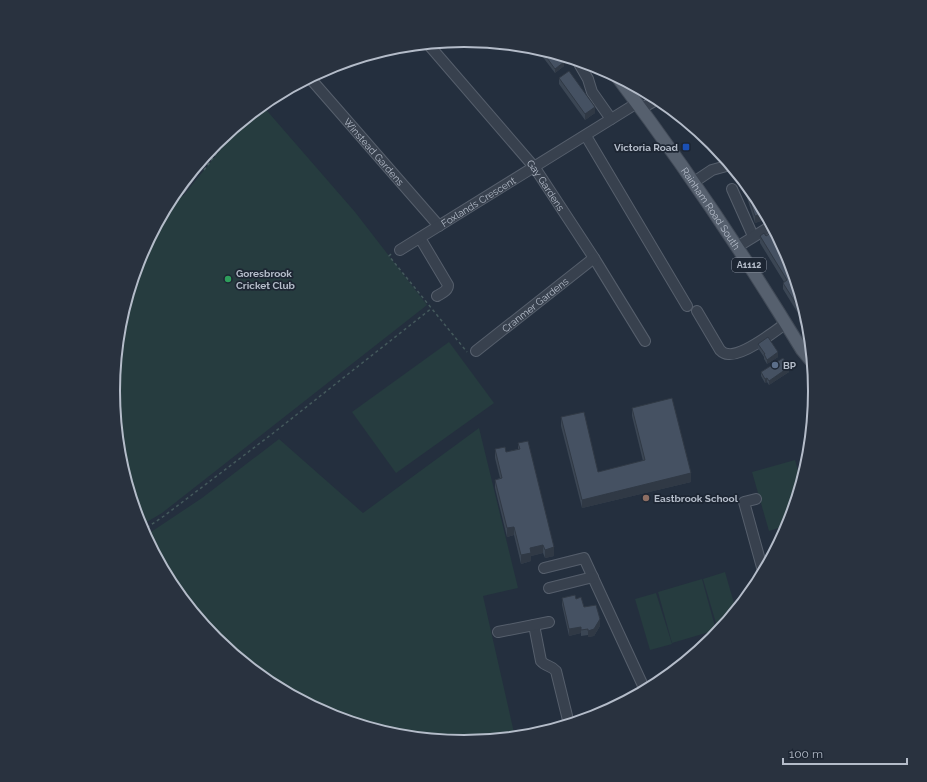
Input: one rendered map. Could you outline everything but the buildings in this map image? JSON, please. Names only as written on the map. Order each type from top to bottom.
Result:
[{"type":"main road","name":"Rainham Road South","points":[[625,87],[694,182],[786,323],[805,347]]},
{"type":"street","name":"Gay Gardens","points":[[432,49],[535,168],[594,258],[645,341]]},
{"type":"street","points":[[582,68],[588,79],[592,92],[611,119]]},
{"type":"street","name":"Winstead Gardens","points":[[313,81],[439,226]]},
{"type":"street","points":[[640,106],[650,102]]},
{"type":"street","name":"Foxlands Crescent","points":[[400,250],[535,168],[611,119],[640,106]]},
{"type":"street","points":[[586,136],[687,306]]},
{"type":"street","points":[[694,182],[712,170],[724,167]]},
{"type":"street","points":[[732,189],[753,236]]},
{"type":"street","points":[[737,247],[766,229]]},
{"type":"street","points":[[420,238],[448,285],[448,288],[437,296]]},
{"type":"street","name":"Cranmer Gardens","points":[[476,351],[594,258]]},
{"type":"street","points":[[697,311],[720,350],[728,354],[743,350],[786,323]]},
{"type":"street","points":[[756,499],[744,502],[761,563]]},
{"type":"street","points":[[544,568],[584,558],[642,685]]},
{"type":"street","points":[[549,588],[593,577]]},
{"type":"street","points":[[498,632],[550,622]]},
{"type":"street","points":[[534,625],[541,661],[544,665],[552,666],[556,671],[568,719]]},
{"type":"path","points":[[198,173],[200,174],[219,149]]},
{"type":"path","points":[[400,250],[389,256],[470,356],[476,351]]},
{"type":"path","points":[[148,527],[272,434],[432,308]]},
{"type":"green space","points":[[266,109],[355,212],[427,305],[162,513],[146,523],[131,480],[122,436],[120,413],[120,369],[122,346],[131,302],[146,259],[155,239],[177,200],[179,197],[183,196],[228,140]]},
{"type":"green space","points":[[449,342],[494,403],[396,473],[352,412]]},
{"type":"green space","points":[[479,428],[518,588],[483,596],[514,731],[464,735],[419,732],[353,717],[311,700],[272,677],[254,664],[220,634],[205,618],[177,582],[150,532],[202,498],[279,439],[363,513]]},
{"type":"green space","points":[[795,460],[798,471],[796,480],[779,528],[769,531],[752,472]]},
{"type":"green space","points":[[725,572],[734,603],[716,624],[703,579]]},
{"type":"green space","points":[[702,579],[715,626],[709,632],[672,643],[658,592]]},
{"type":"green space","points":[[656,593],[672,644],[650,650],[635,599]]},
{"type":"place","name":"Victoria Road","points":[[686,147]]},
{"type":"place","name":"Goresbrook Cricket Club","points":[[228,279]]},
{"type":"place","name":"BP","points":[[775,365]]},
{"type":"place","name":"Eastbrook School","points":[[646,498]]}]
